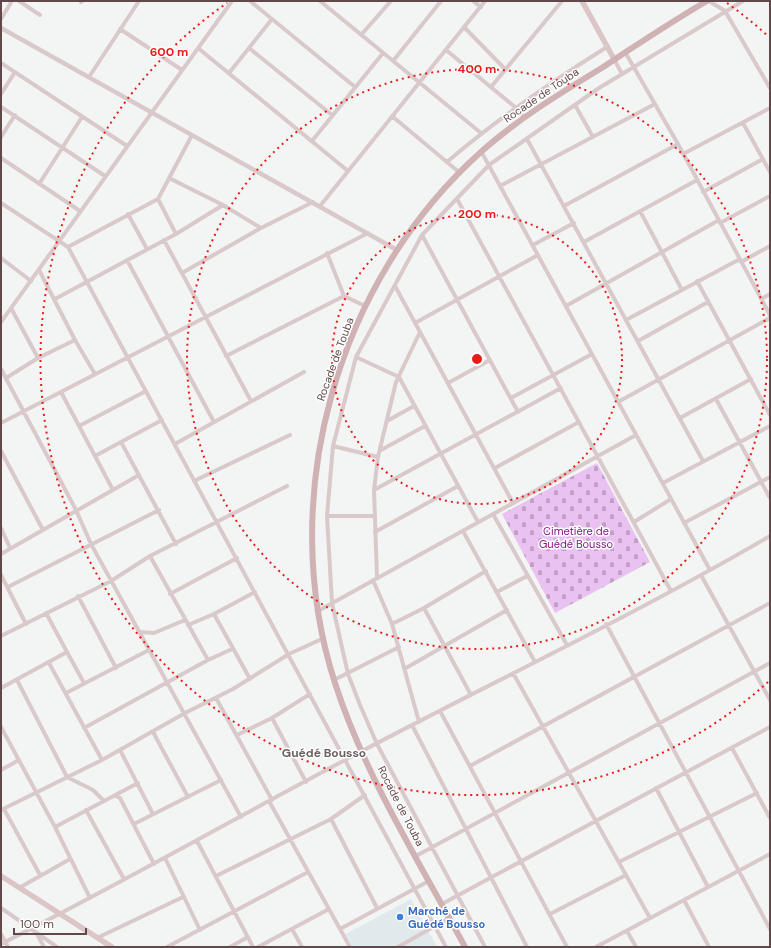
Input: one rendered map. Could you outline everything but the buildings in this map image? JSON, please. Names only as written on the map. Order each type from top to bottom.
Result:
[{"type":"main road","points":[[582,1],[614,59]]},
{"type":"main road","name":"Rocade de Touba","points":[[465,947],[362,751],[334,680],[318,610],[313,548],[316,467],[327,410],[337,376],[365,306],[397,250],[417,220],[460,173],[481,151],[524,117],[704,2]]},
{"type":"main road","points":[[1,876],[112,947]]},
{"type":"street","points":[[1,19],[12,1]]},
{"type":"street","points":[[19,1],[40,15]]},
{"type":"street","points":[[89,77],[139,1]]},
{"type":"street","points":[[1,322],[231,1]]},
{"type":"street","points":[[250,1],[355,87]]},
{"type":"street","points":[[320,1],[481,133]]},
{"type":"street","points":[[393,61],[442,1]]},
{"type":"street","points":[[473,1],[480,7]]},
{"type":"street","points":[[320,206],[486,1]]},
{"type":"street","points":[[491,87],[562,1]]},
{"type":"street","points":[[484,947],[377,744],[348,674],[332,603],[327,516],[333,446],[356,357],[422,235],[489,165],[622,74],[743,1]]},
{"type":"street","points":[[361,35],[388,2]]},
{"type":"street","points":[[704,2],[725,11],[770,88]]},
{"type":"street","points":[[229,73],[272,19]]},
{"type":"street","points":[[464,27],[505,69]]},
{"type":"street","points":[[1,28],[397,250]]},
{"type":"street","points":[[120,29],[182,70]]},
{"type":"street","points":[[447,162],[515,107],[607,47]]},
{"type":"street","points":[[198,48],[348,171]]},
{"type":"street","points":[[249,48],[332,116]]},
{"type":"street","points":[[446,50],[515,107],[524,117]]},
{"type":"street","points":[[618,402],[770,317],[678,144],[625,52]]},
{"type":"street","points":[[312,140],[383,53]]},
{"type":"street","points":[[614,59],[622,74]]},
{"type":"street","points":[[1,63],[127,146]]},
{"type":"street","points":[[1,94],[15,72]]},
{"type":"street","points":[[500,186],[655,104]]},
{"type":"street","points":[[575,105],[593,137]]},
{"type":"street","points":[[1,107],[105,176]]},
{"type":"street","points":[[683,154],[770,108]]},
{"type":"street","points":[[1,137],[15,116]]},
{"type":"street","points":[[392,116],[460,173]]},
{"type":"street","points":[[38,184],[82,117]]},
{"type":"street","points":[[743,123],[770,172]]},
{"type":"street","points":[[68,247],[158,199],[192,135]]},
{"type":"street","points":[[527,139],[703,461]]},
{"type":"street","points":[[564,206],[678,144]]},
{"type":"street","points":[[481,151],[710,570]]},
{"type":"street","points":[[1,158],[80,211]]},
{"type":"street","points":[[703,192],[763,159]]},
{"type":"street","points":[[169,178],[223,205],[261,228]]},
{"type":"street","points":[[584,242],[697,180]]},
{"type":"street","points":[[566,306],[770,196]]},
{"type":"street","points":[[158,199],[176,234]]},
{"type":"street","points":[[457,199],[671,590]]},
{"type":"street","points":[[1,202],[68,247],[446,947]]},
{"type":"street","points":[[182,273],[261,228],[313,202]]},
{"type":"street","points":[[55,299],[176,234],[223,205]]},
{"type":"street","points":[[640,212],[682,290]]},
{"type":"street","points":[[128,214],[147,249]]},
{"type":"street","points":[[533,246],[574,223]]},
{"type":"street","points":[[1,423],[205,316],[368,233]]},
{"type":"street","points":[[422,235],[518,412]]},
{"type":"street","points":[[164,240],[251,401]]},
{"type":"street","points":[[626,320],[697,281],[770,246]]},
{"type":"street","points":[[327,253],[344,296],[365,306]]},
{"type":"street","points":[[415,322],[538,255]]},
{"type":"street","points":[[1,258],[31,281]]},
{"type":"street","points":[[127,260],[214,422]]},
{"type":"street","points":[[39,270],[75,340],[95,374]]},
{"type":"street","points":[[697,281],[770,415]]},
{"type":"street","points":[[395,286],[513,503]]},
{"type":"street","points":[[761,299],[770,294]]},
{"type":"street","points":[[226,356],[344,296]]},
{"type":"street","points":[[638,341],[708,302]]},
{"type":"street","points":[[11,308],[38,358]]},
{"type":"street","points":[[419,722],[406,668],[392,624],[375,579],[374,490],[378,457],[381,450],[396,382],[420,332]]},
{"type":"street","points":[[6,378],[38,358],[75,340]]},
{"type":"street","points":[[511,398],[592,354]]},
{"type":"street","points":[[356,357],[399,377],[478,522]]},
{"type":"street","points":[[448,383],[490,360]]},
{"type":"street","points":[[1,369],[76,510],[111,581],[241,817]]},
{"type":"street","points":[[174,444],[304,372]]},
{"type":"street","points":[[680,418],[750,379]]},
{"type":"street","points":[[374,490],[560,388]]},
{"type":"street","points":[[79,426],[146,390]]},
{"type":"street","points":[[61,392],[113,490]]},
{"type":"street","points":[[716,399],[770,498]]},
{"type":"street","points":[[387,421],[414,406]]},
{"type":"street","points":[[95,456],[162,420]]},
{"type":"street","points":[[494,468],[579,422]]},
{"type":"street","points":[[381,450],[425,426]]},
{"type":"street","points":[[663,483],[770,426]]},
{"type":"street","points":[[194,481],[290,435]]},
{"type":"street","points":[[318,610],[636,435]]},
{"type":"street","points":[[121,442],[176,544]]},
{"type":"street","points":[[333,446],[378,457]]},
{"type":"street","points":[[1,451],[43,530]]},
{"type":"street","points":[[1,554],[76,510],[139,476]]},
{"type":"street","points":[[684,523],[770,477]]},
{"type":"street","points":[[1,636],[78,596],[111,581],[150,556],[287,486]]},
{"type":"street","points":[[375,532],[458,486]]},
{"type":"street","points":[[634,522],[671,499]]},
{"type":"street","points":[[8,587],[159,510]]},
{"type":"street","points":[[493,514],[567,645]]},
{"type":"street","points":[[327,516],[374,516]]},
{"type":"street","points":[[1,528],[10,548]]},
{"type":"street","points":[[462,531],[486,571],[534,662]]},
{"type":"street","points":[[3,942],[31,929],[154,864],[362,751],[701,575],[768,537],[770,543]]},
{"type":"street","points":[[150,556],[208,660]]},
{"type":"street","points":[[170,594],[237,558]]},
{"type":"street","points":[[392,624],[424,608],[486,571]]},
{"type":"street","points":[[1,575],[26,624]]},
{"type":"street","points":[[701,575],[770,700]]},
{"type":"street","points":[[497,592],[528,576]]},
{"type":"street","points":[[188,625],[214,614],[255,592]]},
{"type":"street","points":[[78,596],[116,668]]},
{"type":"street","points":[[470,766],[770,603]]},
{"type":"street","points":[[424,608],[471,695]]},
{"type":"street","points":[[406,668],[445,647],[507,610]]},
{"type":"street","points":[[46,613],[84,683]]},
{"type":"street","points":[[214,614],[232,649],[250,679]]},
{"type":"street","points":[[140,632],[154,633],[185,620]]},
{"type":"street","points":[[606,624],[770,929]]},
{"type":"street","points":[[40,875],[2,809],[102,760],[185,713],[250,679],[289,654],[324,638]]},
{"type":"street","points":[[334,680],[399,647]]},
{"type":"street","points":[[84,728],[208,660],[232,649]]},
{"type":"street","points":[[66,694],[84,683],[149,650]]},
{"type":"street","points":[[1,688],[67,652]]},
{"type":"street","points":[[49,663],[102,760]]},
{"type":"street","points":[[416,856],[770,663]]},
{"type":"street","points":[[513,673],[650,918]]},
{"type":"street","points":[[17,680],[67,777],[93,790],[104,801]]},
{"type":"street","points":[[238,735],[272,718],[310,694]]},
{"type":"street","points":[[216,698],[238,735],[270,801],[350,947]]},
{"type":"street","points":[[440,711],[567,947]]},
{"type":"street","points":[[272,718],[306,782]]},
{"type":"street","points":[[412,725],[527,947]]},
{"type":"street","points":[[1,727],[55,827],[90,898]]},
{"type":"street","points":[[442,904],[770,727]]},
{"type":"street","points":[[153,732],[188,797]]},
{"type":"street","points":[[732,748],[768,810],[770,818]]},
{"type":"street","points":[[120,750],[153,814]]},
{"type":"street","points":[[1,770],[19,760]]},
{"type":"street","points":[[134,824],[221,780]]},
{"type":"street","points":[[55,827],[138,783]]},
{"type":"street","points":[[656,788],[708,887]]},
{"type":"street","points":[[619,862],[757,793]]},
{"type":"street","points":[[216,876],[331,819],[364,795]]},
{"type":"street","points":[[116,796],[120,798],[154,864]]},
{"type":"street","points":[[86,810],[124,879]]},
{"type":"street","points":[[331,819],[377,908]]},
{"type":"street","points":[[197,841],[253,947]]},
{"type":"street","points":[[596,947],[770,854]]},
{"type":"street","points":[[165,858],[200,930]]},
{"type":"street","points":[[19,888],[70,859]]},
{"type":"street","points":[[167,947],[308,872]]},
{"type":"street","points":[[550,914],[626,875]]},
{"type":"street","points":[[340,929],[429,881]]},
{"type":"street","points":[[97,938],[183,897]]},
{"type":"street","points":[[684,900],[709,947]]},
{"type":"street","points":[[1,908],[57,947]]},
{"type":"street","points":[[258,947],[329,909]]},
{"type":"street","points":[[398,947],[449,918]]},
{"type":"street","points":[[292,929],[302,947]]},
{"type":"street","points":[[627,930],[636,947]]},
{"type":"street","points":[[36,932],[44,947]]},
{"type":"street","points":[[1,934],[3,942],[8,947]]},
{"type":"street","points":[[230,947],[248,937]]},
{"type":"shaded area","name":"Marché de Guédé Bousso","points":[[411,899],[437,947],[353,947],[346,934]]},
{"type":"green space","name":"Cimetière de Guédé Bousso","points":[[597,463],[650,562],[555,613],[502,514]]},
{"type":"place","name":"Marché de Guédé Bousso","points":[[400,917]]},
{"type":"district","name":"Guédé Bousso","points":[[324,753]]}]
